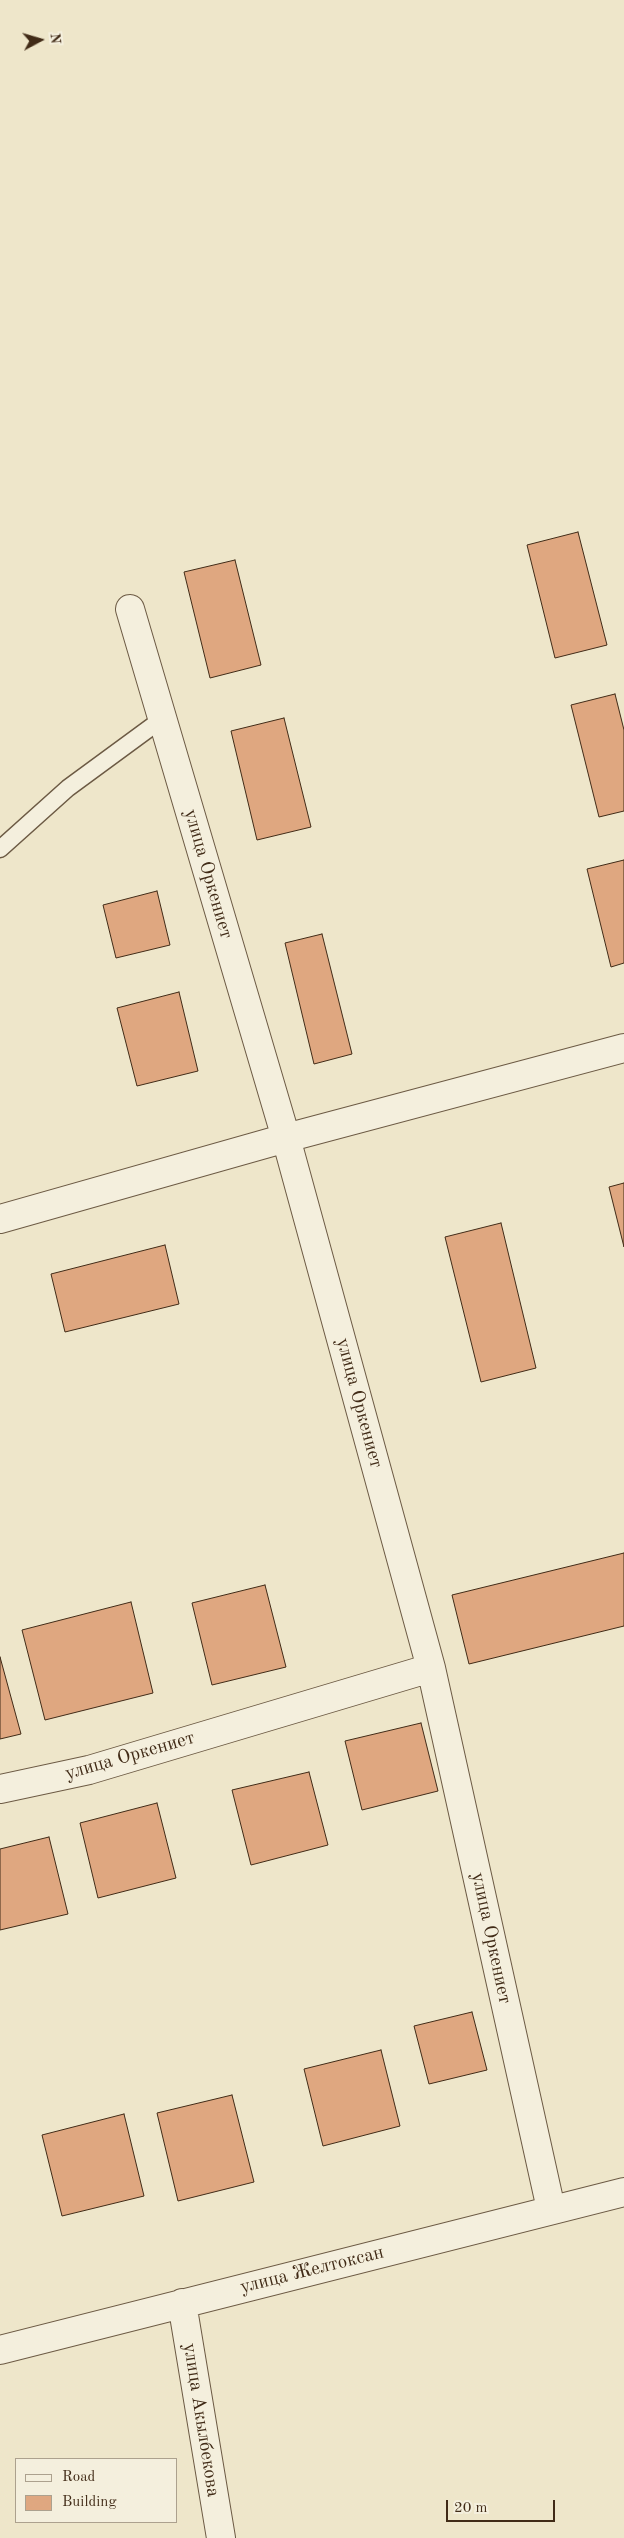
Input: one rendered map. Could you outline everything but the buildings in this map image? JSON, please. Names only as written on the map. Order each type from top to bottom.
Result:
[{"type":"street","name":"улица Оркениет","points":[[130,609],[286,1138],[432,1668],[551,2209]]},
{"type":"street","points":[[0,1219],[286,1138],[624,1048]]},
{"type":"street","name":"улица Оркениет","points":[[0,1790],[89,1770],[432,1668]]},
{"type":"street","name":"улица Желтоксан","points":[[0,2350],[624,2192]]},
{"type":"street","name":"улица Акылбекова","points":[[182,2303],[221,2538]]},
{"type":"lane","points":[[0,848],[68,788],[162,719]]}]
